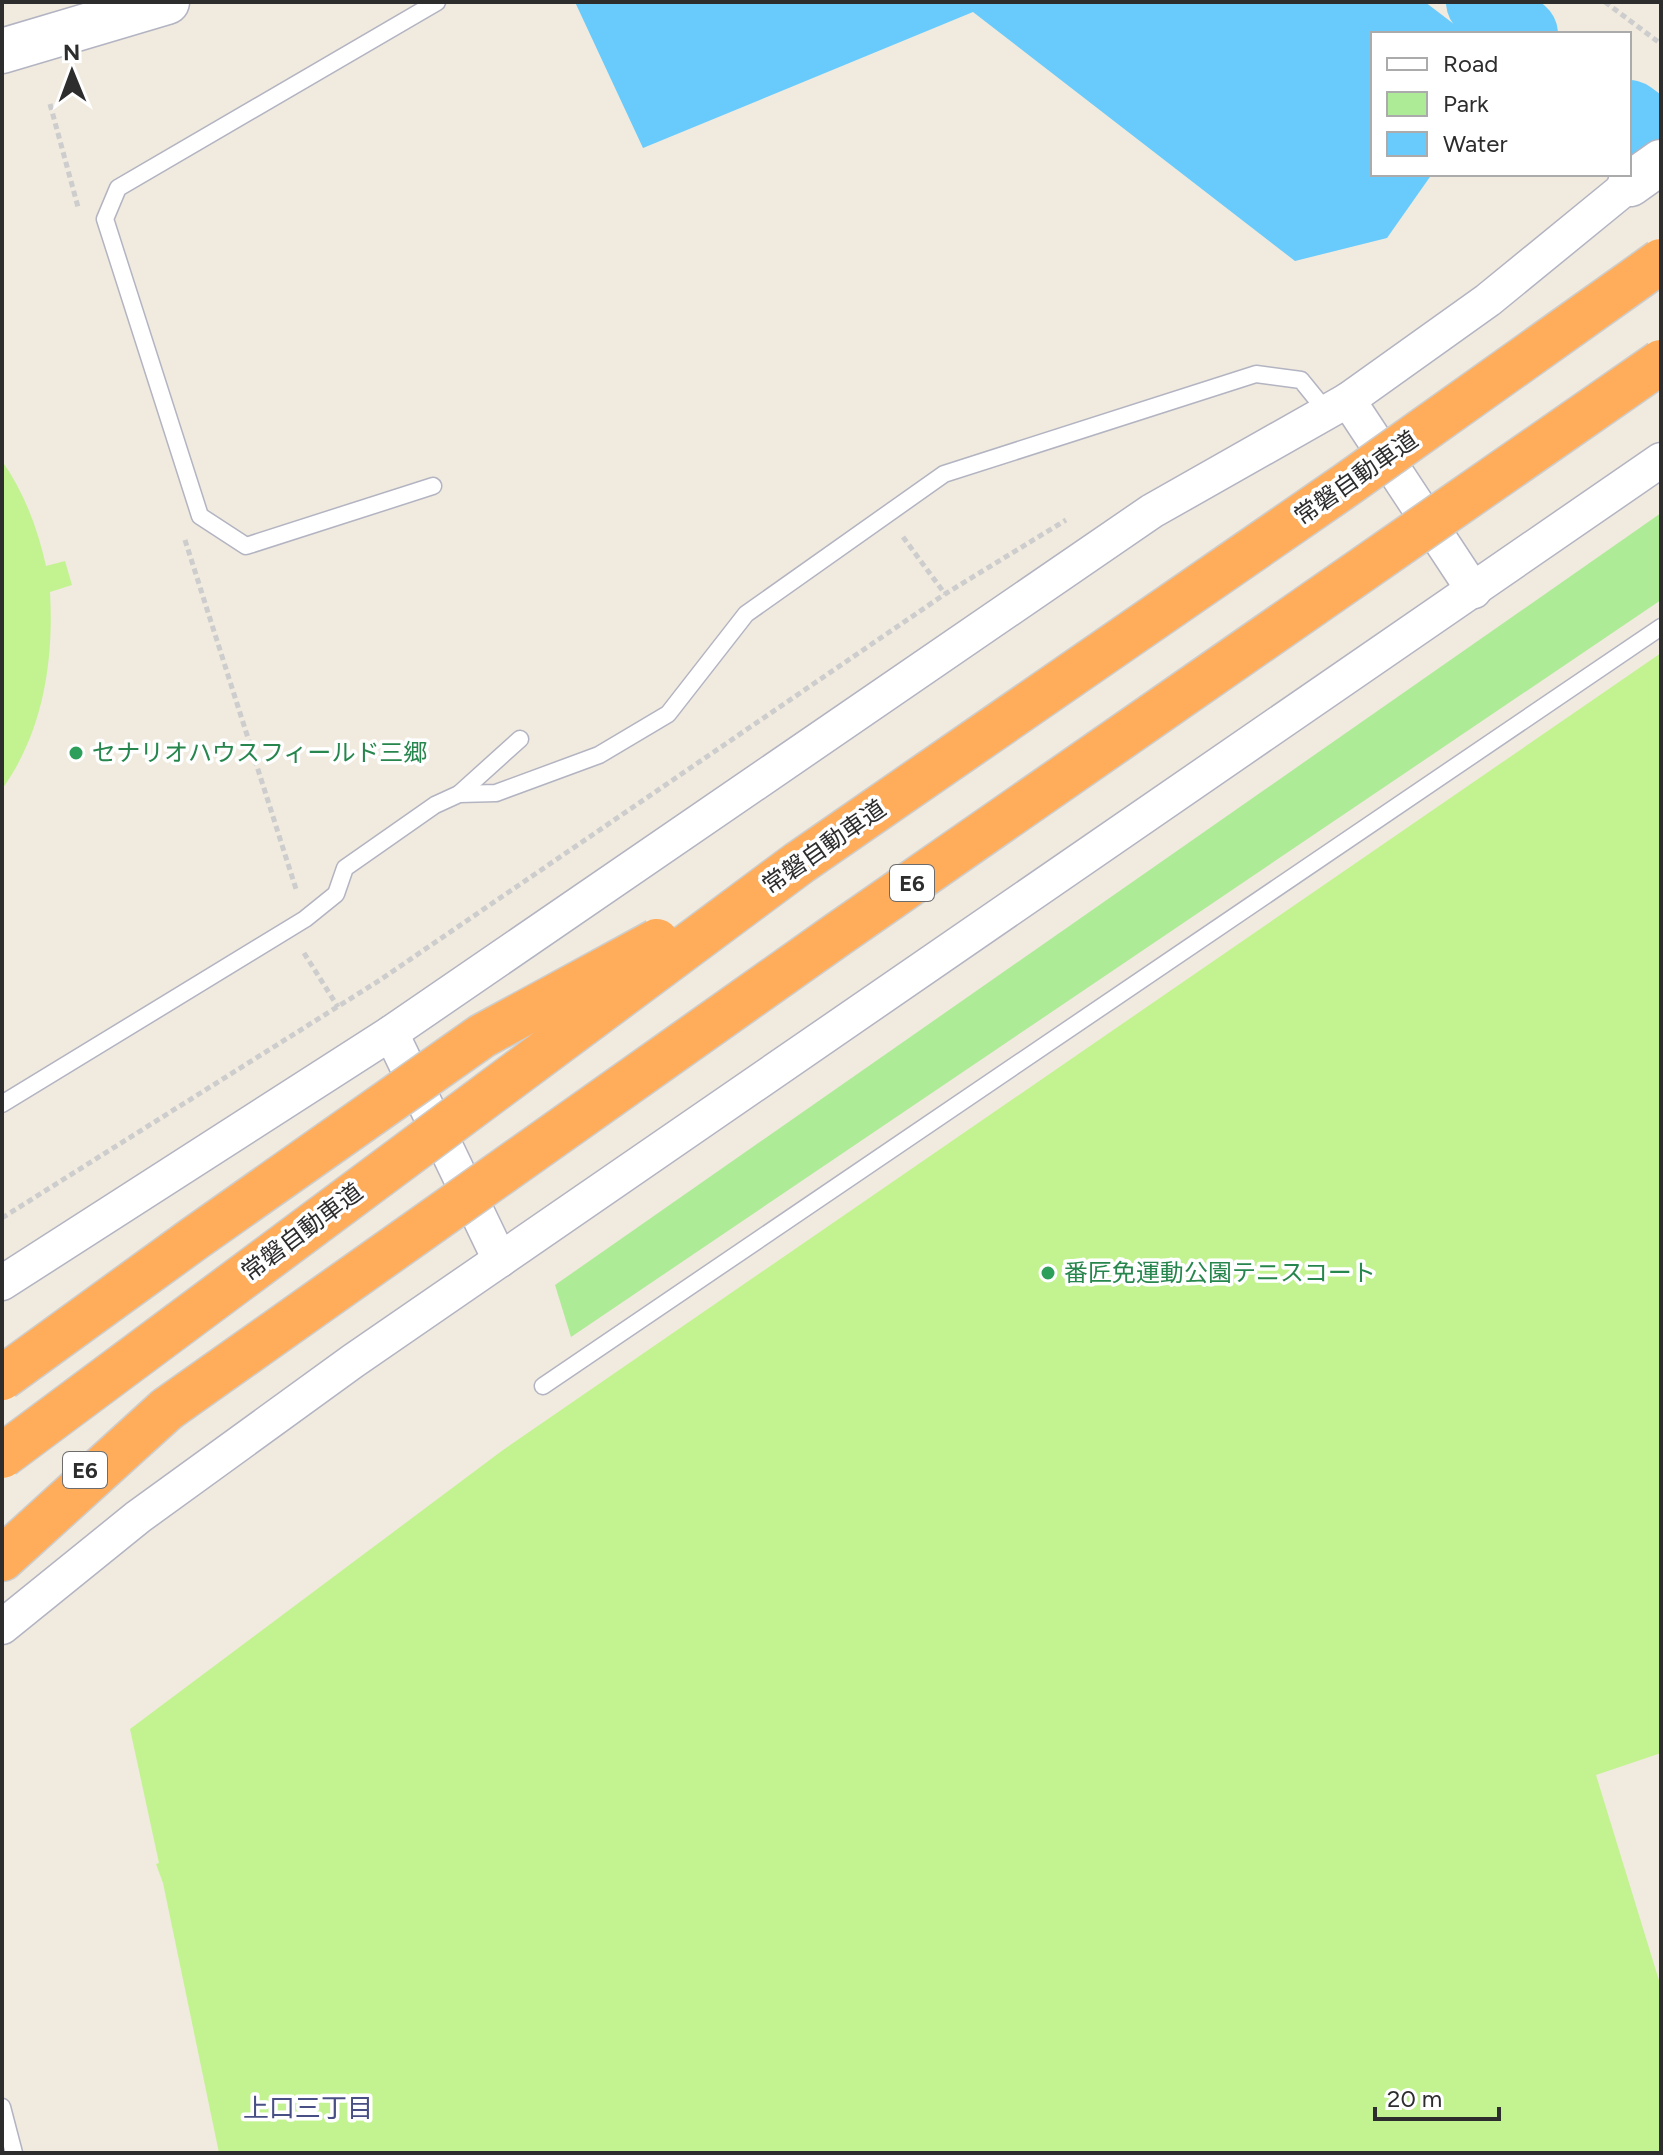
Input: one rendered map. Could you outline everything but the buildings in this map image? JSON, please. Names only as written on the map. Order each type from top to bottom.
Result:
[{"type":"highway","name":"常磐自動車道","points":[[2,1456],[799,863],[1358,476],[1661,261]]},
{"type":"highway","name":"E6","points":[[2,1530],[167,1409],[834,937],[1661,362]]},
{"type":"highway","points":[[2,1378],[482,1036],[799,863]]},
{"type":"highway","points":[[2,1559],[167,1409]]},
{"type":"street","points":[[2,51],[167,2]]},
{"type":"street","points":[[2,1283],[391,1033],[1152,511],[1338,406],[1488,300],[1646,173]]},
{"type":"street","points":[[1338,406],[1474,591]]},
{"type":"street","points":[[2,1627],[138,1517],[353,1361],[1661,460]]},
{"type":"street","points":[[391,1033],[500,1260]]},
{"type":"lane","points":[[433,486],[246,546],[200,516],[105,219],[118,188],[437,2]]},
{"type":"lane","points":[[459,794],[496,793],[599,755],[668,714],[746,614],[944,474],[1256,374],[1301,380],[1338,406]]},
{"type":"lane","points":[[543,1386],[1661,627]]},
{"type":"lane","points":[[2,1104],[305,919],[336,894],[345,868],[435,805],[459,794],[520,739]]},
{"type":"lane","points":[[2,2107],[14,2153]]},
{"type":"path","points":[[1605,2],[1661,44]]},
{"type":"path","points":[[50,104],[82,219]]},
{"type":"path","points":[[2,1218],[338,1007],[945,594],[1077,513]]},
{"type":"path","points":[[898,530],[945,594]]},
{"type":"path","points":[[184,539],[305,919]]},
{"type":"path","points":[[289,929],[338,1007]]},
{"type":"green space","points":[[2,461],[29,511],[46,566],[65,561],[72,585],[50,592],[50,644],[43,695],[27,744],[2,789]]},
{"type":"green space","points":[[1661,513],[1661,600],[571,1337],[555,1285]]},
{"type":"green space","points":[[1661,653],[1661,1753],[1596,1775],[1661,1987],[1661,2153],[219,2153],[130,1729],[503,1450]]},
{"type":"water","points":[[575,2],[1425,2],[1463,31],[1371,32],[1371,176],[1431,176],[1387,238],[1295,261],[973,12],[643,148]]},
{"type":"waterway","points":[[1483,2],[1519,32]]},
{"type":"waterway","points":[[1631,118],[1661,141]]},
{"type":"place","name":"セナリオハウスフィールド三郷","points":[[76,753]]},
{"type":"place","name":"番匠免運動公園テニスコート","points":[[1048,1273]]},
{"type":"district","name":"上口三丁目","points":[[308,2108]]}]
